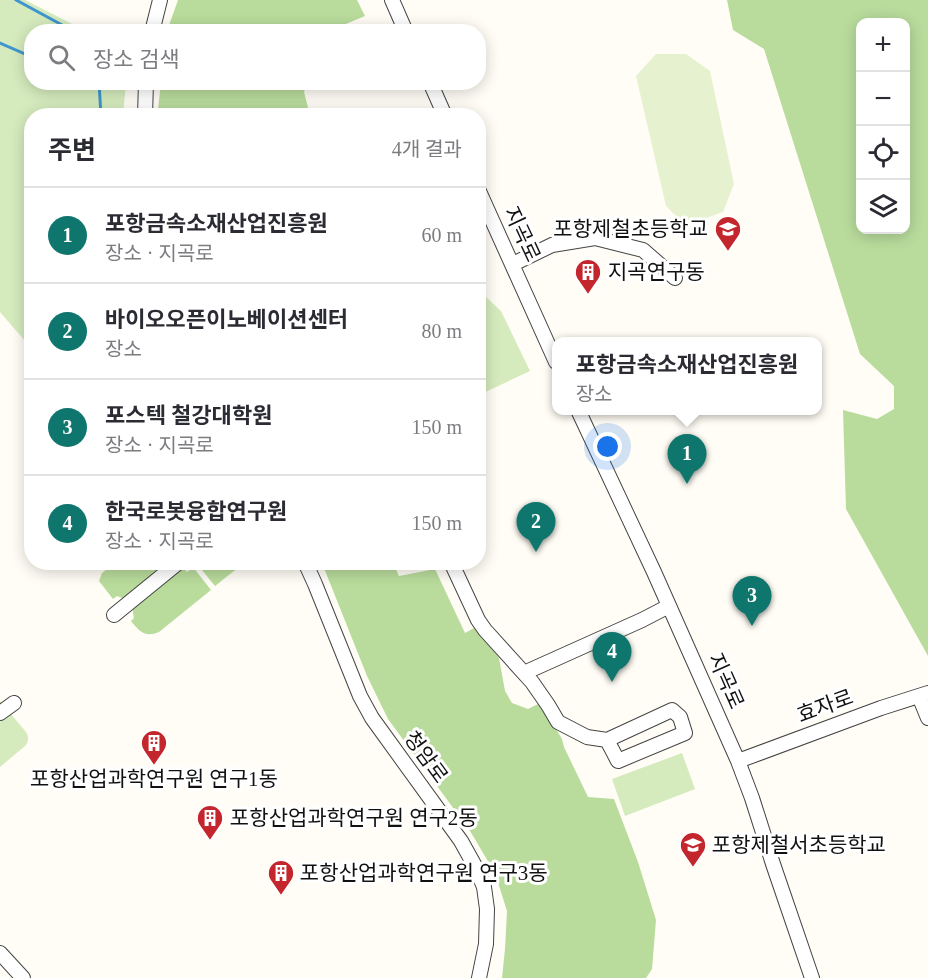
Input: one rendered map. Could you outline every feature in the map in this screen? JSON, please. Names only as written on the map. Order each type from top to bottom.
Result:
[{"type":"street","points":[[154,24],[160,0]]},
{"type":"street","points":[[392,0],[402,24]]},
{"type":"street","points":[[145,108],[146,90]]},
{"type":"street","points":[[434,90],[441,108]]},
{"type":"street","name":"지곡로","points":[[486,207],[552,353]]},
{"type":"street","points":[[513,264],[552,245],[595,238],[643,250],[675,278]]},
{"type":"street","name":"지곡로","points":[[580,415],[738,761],[812,978]]},
{"type":"street","points":[[114,615],[169,570]]},
{"type":"street","name":"청암로","points":[[309,570],[360,696],[372,718],[461,841],[484,887],[488,909],[486,944],[479,975]]},
{"type":"street","points":[[455,570],[478,620],[524,673],[558,722],[587,737],[607,740],[672,710],[681,717],[685,733],[618,761],[607,740]]},
{"type":"street","points":[[524,673],[669,606]]},
{"type":"street","points":[[923,694],[928,718]]},
{"type":"street","name":"효자로","points":[[738,761],[923,694]]},
{"type":"street","points":[[0,713],[14,703]]},
{"type":"street","points":[[0,954],[23,978]]},
{"type":"green space","points":[[0,0],[25,0],[72,24],[24,24],[24,90],[125,90],[124,108],[24,108],[24,340],[0,312]]},
{"type":"green space","points":[[178,0],[357,0],[365,16],[346,24],[169,24]]},
{"type":"green space","points":[[727,0],[928,0],[928,656],[846,509],[843,410],[877,419],[894,409],[894,386],[860,354],[764,49],[733,30]]},
{"type":"green space","points":[[656,54],[686,54],[710,71],[734,184],[723,212],[701,220],[681,221],[666,206],[636,76]]},
{"type":"green space","points":[[160,90],[305,90],[308,108],[158,108]]},
{"type":"green space","points":[[486,297],[501,311],[530,371],[486,392]]},
{"type":"green space","points":[[106,570],[161,570],[125,599],[117,596],[113,599],[99,581]]},
{"type":"green space","points":[[179,570],[187,572],[195,570],[211,590],[154,634],[146,634],[131,621],[134,618],[132,607]]},
{"type":"green space","points":[[202,570],[235,570],[215,586]]},
{"type":"green space","points":[[325,570],[396,570],[399,576],[435,570],[465,633],[476,627],[499,658],[505,691],[512,703],[528,709],[540,703],[562,739],[588,797],[614,799],[638,862],[656,920],[652,969],[646,978],[502,978],[507,911],[495,873],[470,831],[388,719],[367,676]]},
{"type":"green space","points":[[0,701],[26,732],[28,739],[25,746],[0,767]]},
{"type":"green space","points":[[682,753],[695,789],[625,816],[612,779]]},
{"type":"waterway","points":[[16,0],[60,24]]},
{"type":"waterway","points":[[0,43],[24,54]]},
{"type":"waterway","points":[[99,90],[101,108]]},
{"type":"place","name":"포항제철초등학교","points":[[728,252]]},
{"type":"place","name":"지곡연구동","points":[[588,295]]},
{"type":"place","name":"포항금속소재산업진흥원","points":[[687,484]]},
{"type":"place","name":"바이오오픈이노베이션센터","points":[[536,552]]},
{"type":"place","name":"포스텍 철강대학원","points":[[752,626]]},
{"type":"place","name":"한국로봇융합연구원","points":[[612,682]]},
{"type":"place","name":"포항산업과학연구원 연구1동","points":[[154,766]]},
{"type":"place","name":"포항산업과학연구원 연구2동","points":[[210,841]]},
{"type":"place","name":"포항제철서초등학교","points":[[693,868]]},
{"type":"place","name":"포항산업과학연구원 연구3동","points":[[281,896]]}]
